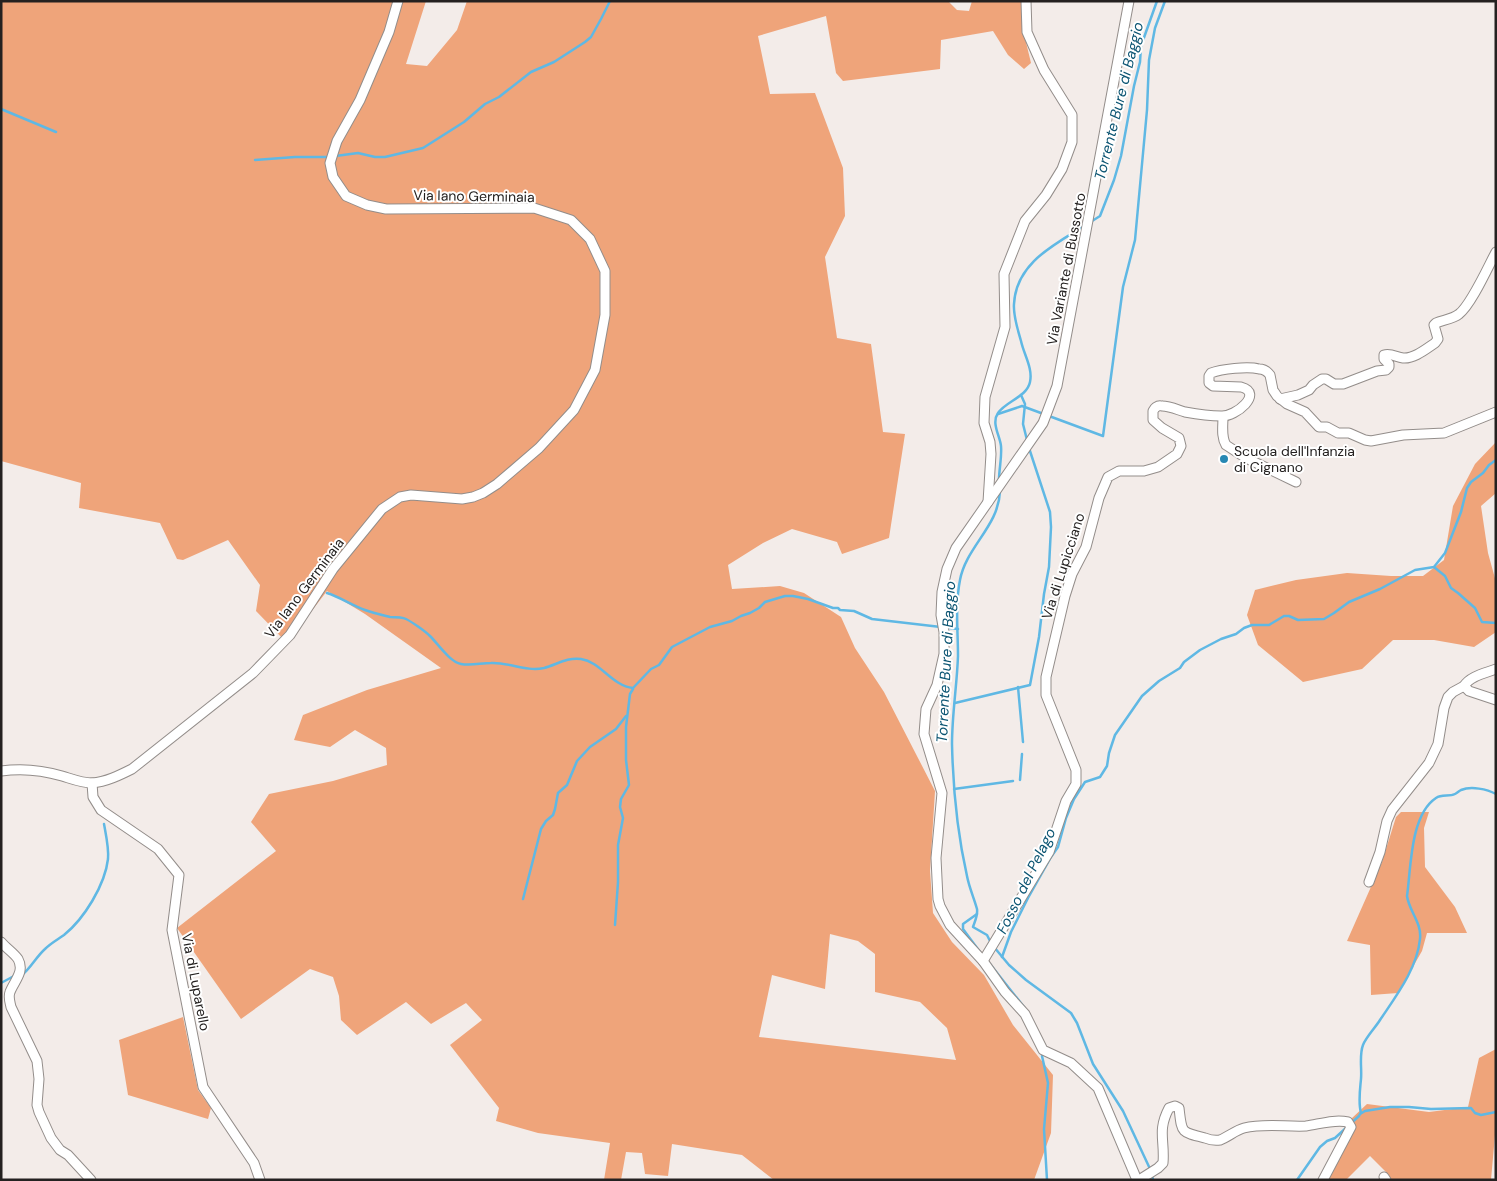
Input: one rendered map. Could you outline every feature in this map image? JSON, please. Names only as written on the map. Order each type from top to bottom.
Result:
[{"type":"street","name":"Via Iano Germinaia","points":[[1,771],[20,768],[42,771],[92,783],[109,779],[132,769],[253,673],[290,635],[333,569],[382,509],[400,497],[411,495],[473,497],[497,484],[539,448],[574,410],[595,370],[605,315],[605,271],[590,240],[571,220],[534,208],[386,209],[367,205],[346,196],[333,177],[330,163],[338,141],[360,100],[390,32],[398,1]]},
{"type":"street","points":[[988,502],[991,454],[990,442],[984,424],[985,397],[1005,327],[1004,274],[1025,220],[1046,195],[1062,169],[1072,142],[1072,115],[1044,70],[1027,32],[1026,1]]},
{"type":"street","name":"Via Variante di Bussotto","points":[[1129,1],[1057,386],[1043,423],[956,548],[942,592],[941,615],[944,632],[944,654],[937,685],[926,710],[924,734],[942,793],[936,858],[940,906],[950,925],[985,958],[1005,992],[1024,1014],[1043,1050],[1071,1063],[1098,1088],[1139,1179]]},
{"type":"street","points":[[1280,399],[1298,395],[1309,390],[1322,379],[1326,379],[1334,384],[1343,384],[1386,370],[1389,364],[1384,355],[1410,358],[1435,343],[1438,339],[1434,325],[1461,313],[1496,252]]},
{"type":"street","points":[[1296,482],[1246,458],[1226,445],[1223,441],[1223,417],[1237,412],[1246,406],[1249,395],[1246,388],[1242,387],[1213,386],[1208,380],[1211,373],[1249,368],[1263,370],[1270,375],[1274,394],[1286,404],[1305,412],[1319,427],[1327,427],[1338,433],[1349,432],[1358,438],[1371,441],[1403,435],[1444,433],[1496,412]]},
{"type":"street","name":"Via di Lupicciano","points":[[985,958],[1049,852],[1066,801],[1076,784],[1076,770],[1046,695],[1045,688],[1065,596],[1072,574],[1086,547],[1102,490],[1113,473],[1152,469],[1177,454],[1180,450],[1180,438],[1162,428],[1153,420],[1155,408],[1163,406],[1185,412],[1223,417]]},
{"type":"street","points":[[1369,882],[1392,810],[1429,763],[1438,744],[1444,708],[1448,697],[1464,686],[1466,682],[1496,669]]},
{"type":"street","points":[[1464,686],[1469,691],[1496,700]]},
{"type":"street","name":"Via di Luparello","points":[[92,783],[93,797],[101,810],[158,849],[179,875],[172,930],[203,1087],[254,1163],[260,1180]]},
{"type":"street","points":[[1,942],[17,958],[20,964],[20,974],[9,993],[9,1000],[37,1061],[39,1079],[36,1105],[38,1112],[51,1138],[60,1150],[75,1162],[91,1180]]},
{"type":"street","points":[[1139,1179],[1161,1165],[1163,1159],[1163,1122],[1169,1108],[1175,1106],[1178,1108],[1184,1131],[1188,1135],[1212,1141],[1221,1140],[1244,1128],[1308,1126],[1340,1120],[1348,1122],[1351,1127],[1323,1180]]},
{"type":"shaded area","points":[[1,1],[426,1],[406,64],[427,66],[457,30],[467,1],[948,1],[957,10],[969,11],[972,1],[1022,1],[1024,34],[1031,63],[1024,69],[1008,55],[993,31],[941,40],[940,69],[843,81],[836,73],[826,16],[758,36],[770,94],[815,93],[843,168],[845,216],[825,257],[837,338],[871,344],[883,432],[905,434],[889,538],[842,554],[837,542],[792,529],[763,543],[728,565],[732,589],[780,586],[804,593],[841,617],[855,648],[884,692],[935,791],[930,871],[933,913],[952,942],[984,975],[1013,1025],[1053,1075],[1051,1133],[1034,1180],[774,1180],[742,1155],[672,1144],[668,1176],[645,1174],[642,1153],[626,1152],[621,1180],[604,1180],[610,1143],[538,1133],[496,1121],[499,1108],[450,1045],[482,1020],[466,1003],[431,1024],[406,1002],[357,1035],[341,1020],[339,996],[333,977],[310,969],[241,1019],[177,928],[276,851],[251,822],[269,794],[333,781],[387,765],[386,748],[355,730],[330,747],[294,740],[303,715],[367,690],[441,668],[365,614],[327,591],[287,643],[256,611],[260,585],[228,540],[183,560],[177,559],[160,523],[79,508],[81,483],[1,461]],"holes":[[[830,934],[858,941],[875,954],[875,992],[920,1002],[947,1028],[956,1060],[759,1037],[772,975],[825,989]]]},
{"type":"shaded area","points":[[1496,442],[1496,493],[1481,506],[1488,553],[1496,582],[1496,632],[1474,647],[1434,640],[1393,640],[1362,669],[1303,682],[1258,645],[1247,615],[1255,590],[1296,580],[1347,573],[1423,576],[1444,560],[1453,506],[1475,464]]},
{"type":"shaded area","points":[[1401,812],[1429,812],[1424,828],[1425,867],[1455,907],[1467,933],[1427,933],[1422,951],[1398,993],[1371,995],[1370,945],[1347,941],[1382,862],[1396,817]]},
{"type":"shaded area","points":[[183,1017],[198,1090],[211,1108],[208,1119],[128,1095],[119,1040]]},
{"type":"shaded area","points":[[1496,1049],[1496,1134],[1491,1180],[1390,1180],[1389,1175],[1370,1156],[1346,1180],[1320,1180],[1351,1119],[1367,1104],[1429,1112],[1468,1107],[1479,1058]]},
{"type":"waterway","points":[[255,160],[328,157],[358,153],[385,157],[423,148],[464,122],[485,104],[499,97],[531,72],[554,62],[585,42],[591,37],[610,1]]},
{"type":"waterway","name":"Torrente Bure di Baggio","points":[[1089,223],[1100,216],[1114,180],[1121,156],[1140,62],[1141,46],[1157,1]]},
{"type":"waterway","points":[[998,414],[1022,406],[1103,436],[1123,287],[1135,240],[1147,110],[1149,60],[1155,28],[1165,1]]},
{"type":"waterway","points":[[1,109],[56,132]]},
{"type":"waterway","name":"Torrente Bure di Baggio","points":[[999,480],[1001,446],[995,421],[996,417],[1006,405],[1025,391],[1031,377],[1015,318],[1016,290],[1029,266],[1038,257],[1084,226]]},
{"type":"waterway","points":[[1021,395],[1025,404],[1023,424],[1027,440]]},
{"type":"waterway","points":[[955,703],[1030,685],[1049,567],[1051,527],[1050,512],[1029,448]]},
{"type":"waterway","name":"Fosso del Pelago","points":[[1002,957],[1011,932],[1028,898],[1058,847],[1066,818],[1074,799],[1085,782],[1100,777],[1107,766],[1115,735],[1142,696],[1159,681],[1180,668],[1184,662],[1200,650],[1221,639],[1236,634],[1244,628],[1252,625],[1269,625],[1284,616],[1298,620],[1324,619],[1349,602],[1380,589],[1415,570],[1434,567],[1445,553],[1461,512],[1467,488],[1471,482],[1496,460]]},
{"type":"waterway","name":"Torrente Bure di Baggio","points":[[991,943],[987,935],[973,927],[977,916],[977,909],[968,880],[958,826],[953,777],[952,733],[958,656],[958,589],[963,568],[994,515],[1000,491]]},
{"type":"waterway","points":[[1434,567],[1445,576],[1451,588],[1475,608],[1482,622],[1496,623]]},
{"type":"waterway","points":[[327,593],[368,611],[406,619],[430,636],[457,663],[468,665],[498,663],[537,669],[566,660],[581,659],[595,665],[619,683],[633,688],[651,669],[659,665],[672,647],[710,627],[732,621],[750,613],[765,602],[785,596],[808,599],[840,610],[854,611],[872,619],[958,629]]},
{"type":"waterway","points":[[1018,687],[1023,742]]},
{"type":"waterway","points":[[615,925],[618,845],[623,818],[620,807],[621,799],[629,785],[626,760],[626,727],[630,694],[633,689]]},
{"type":"waterway","points":[[523,899],[541,829],[553,815],[558,793],[567,785],[577,761],[590,747],[616,729],[626,716]]},
{"type":"waterway","points":[[1020,780],[1022,754]]},
{"type":"waterway","points":[[954,789],[1013,781]]},
{"type":"waterway","points":[[1361,1113],[1361,1053],[1363,1045],[1405,982],[1418,950],[1419,928],[1407,896],[1413,843],[1421,817],[1427,806],[1438,797],[1453,795],[1469,788],[1484,789],[1496,794]]},
{"type":"waterway","points":[[22,975],[45,949],[72,928],[86,911],[98,890],[103,880],[108,859],[104,824]]},
{"type":"waterway","points":[[977,914],[963,924],[963,929],[980,952]]},
{"type":"waterway","name":"Torrente Bure di Baggio","points":[[994,947],[1009,965],[1026,980],[1071,1013],[1077,1023],[1093,1064],[1123,1111],[1151,1171],[1153,1180]]},
{"type":"waterway","points":[[990,964],[1024,1007]]},
{"type":"waterway","points":[[1,983],[14,976]]},
{"type":"waterway","points":[[1042,1056],[1048,1083],[1044,1129],[1047,1180]]},
{"type":"waterway","points":[[1297,1180],[1320,1147],[1327,1141],[1335,1138],[1365,1111],[1390,1107],[1409,1107],[1431,1109],[1471,1108],[1475,1113],[1481,1115],[1496,1112]]},
{"type":"place","name":"Scuola dell'Infanzia di Cignano","points":[[1224,459]]}]
